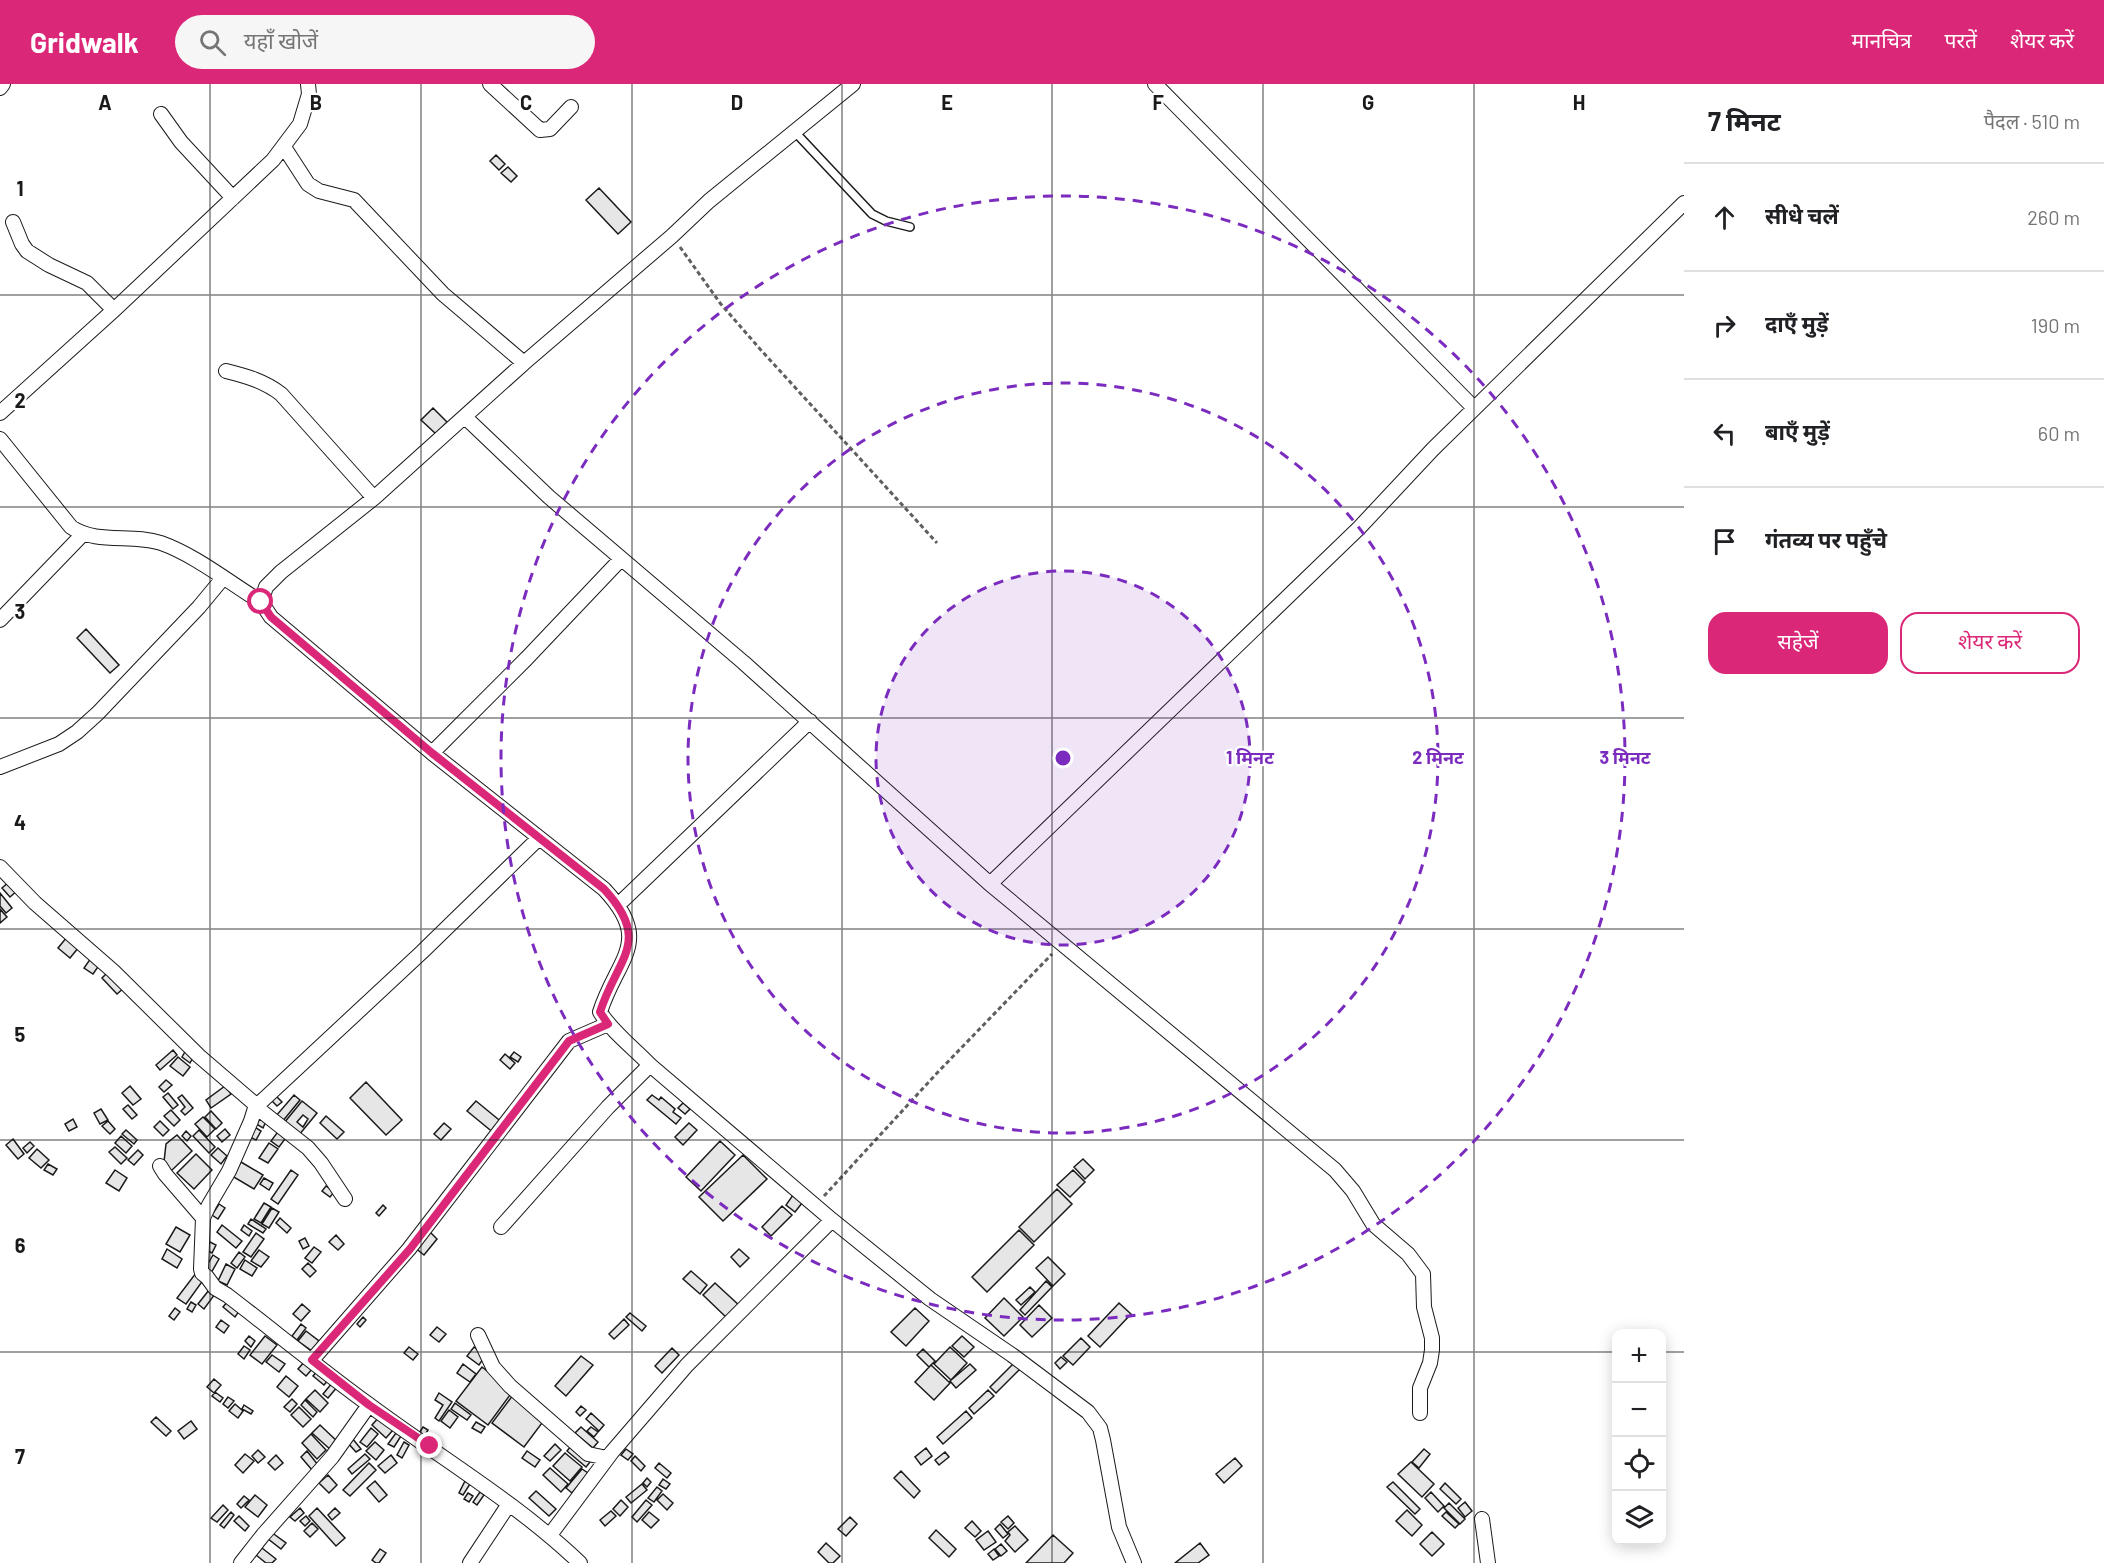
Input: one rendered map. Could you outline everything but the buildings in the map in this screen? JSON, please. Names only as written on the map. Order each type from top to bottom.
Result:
[{"type":"street","points":[[0,88],[3,84]]},
{"type":"street","points":[[0,413],[114,310],[284,147],[300,124],[309,94],[308,84]]},
{"type":"street","points":[[490,84],[540,130],[550,129],[571,107]]},
{"type":"street","points":[[261,602],[262,595],[271,581],[374,498],[709,201],[853,84]]},
{"type":"street","points":[[1155,84],[1474,408]]},
{"type":"street","points":[[161,114],[181,142],[233,198]]},
{"type":"street","points":[[284,147],[308,184],[319,191],[354,200],[443,294],[524,363]]},
{"type":"street","points":[[990,884],[1359,528],[1474,408],[1684,202]]},
{"type":"street","points":[[13,222],[27,251],[49,265],[87,283],[114,310]]},
{"type":"street","points":[[226,370],[270,385],[281,394],[374,498]]},
{"type":"street","points":[[465,417],[549,497],[810,721],[990,884],[1335,1170],[1353,1191],[1373,1224],[1419,1267],[1423,1274],[1424,1307],[1432,1338],[1432,1350],[1431,1363],[1420,1388],[1420,1413]]},
{"type":"street","points":[[0,439],[71,527],[83,534],[137,538],[162,543],[193,559],[261,602],[271,617],[432,753],[604,889],[626,916],[630,930],[629,945],[623,962],[600,1012],[608,1024],[650,1065],[832,1220],[930,1299],[1012,1355],[1095,1419],[1103,1440],[1119,1527],[1134,1563]]},
{"type":"street","points":[[0,620],[83,534]]},
{"type":"street","points":[[432,753],[621,559]]},
{"type":"street","points":[[0,767],[59,744],[77,732],[160,648],[223,578]]},
{"type":"street","points":[[618,904],[810,721]]},
{"type":"street","points":[[539,838],[422,952],[256,1106],[229,1171],[204,1218],[202,1273],[215,1288],[227,1294],[369,1405],[550,1534],[580,1563]]},
{"type":"street","points":[[3,876],[113,971],[200,1056],[256,1106],[308,1148],[345,1199]]},
{"type":"street","points":[[312,1360],[410,1249],[569,1041],[608,1024]]},
{"type":"street","points":[[501,1227],[608,1107],[650,1065]]},
{"type":"street","points":[[160,1166],[204,1218]]},
{"type":"street","points":[[550,1534],[607,1458],[687,1365],[832,1220]]},
{"type":"street","points":[[478,1335],[493,1367],[510,1386],[588,1454],[607,1458]]},
{"type":"street","points":[[241,1563],[332,1457],[369,1405]]},
{"type":"street","points":[[470,1563],[509,1504]]},
{"type":"street","points":[[1482,1519],[1488,1563]]},
{"type":"lane","points":[[794,130],[872,213],[886,221],[910,227]]},
{"type":"path","points":[[672,236],[720,303],[937,543]]},
{"type":"path","points":[[816,1205],[1062,945]]},
{"type":"route","points":[[261,602],[271,617],[432,753],[604,889],[626,916],[630,930],[629,945],[623,962],[600,1012],[608,1024],[569,1041],[410,1249],[312,1360],[369,1405],[430,1446]]}]
